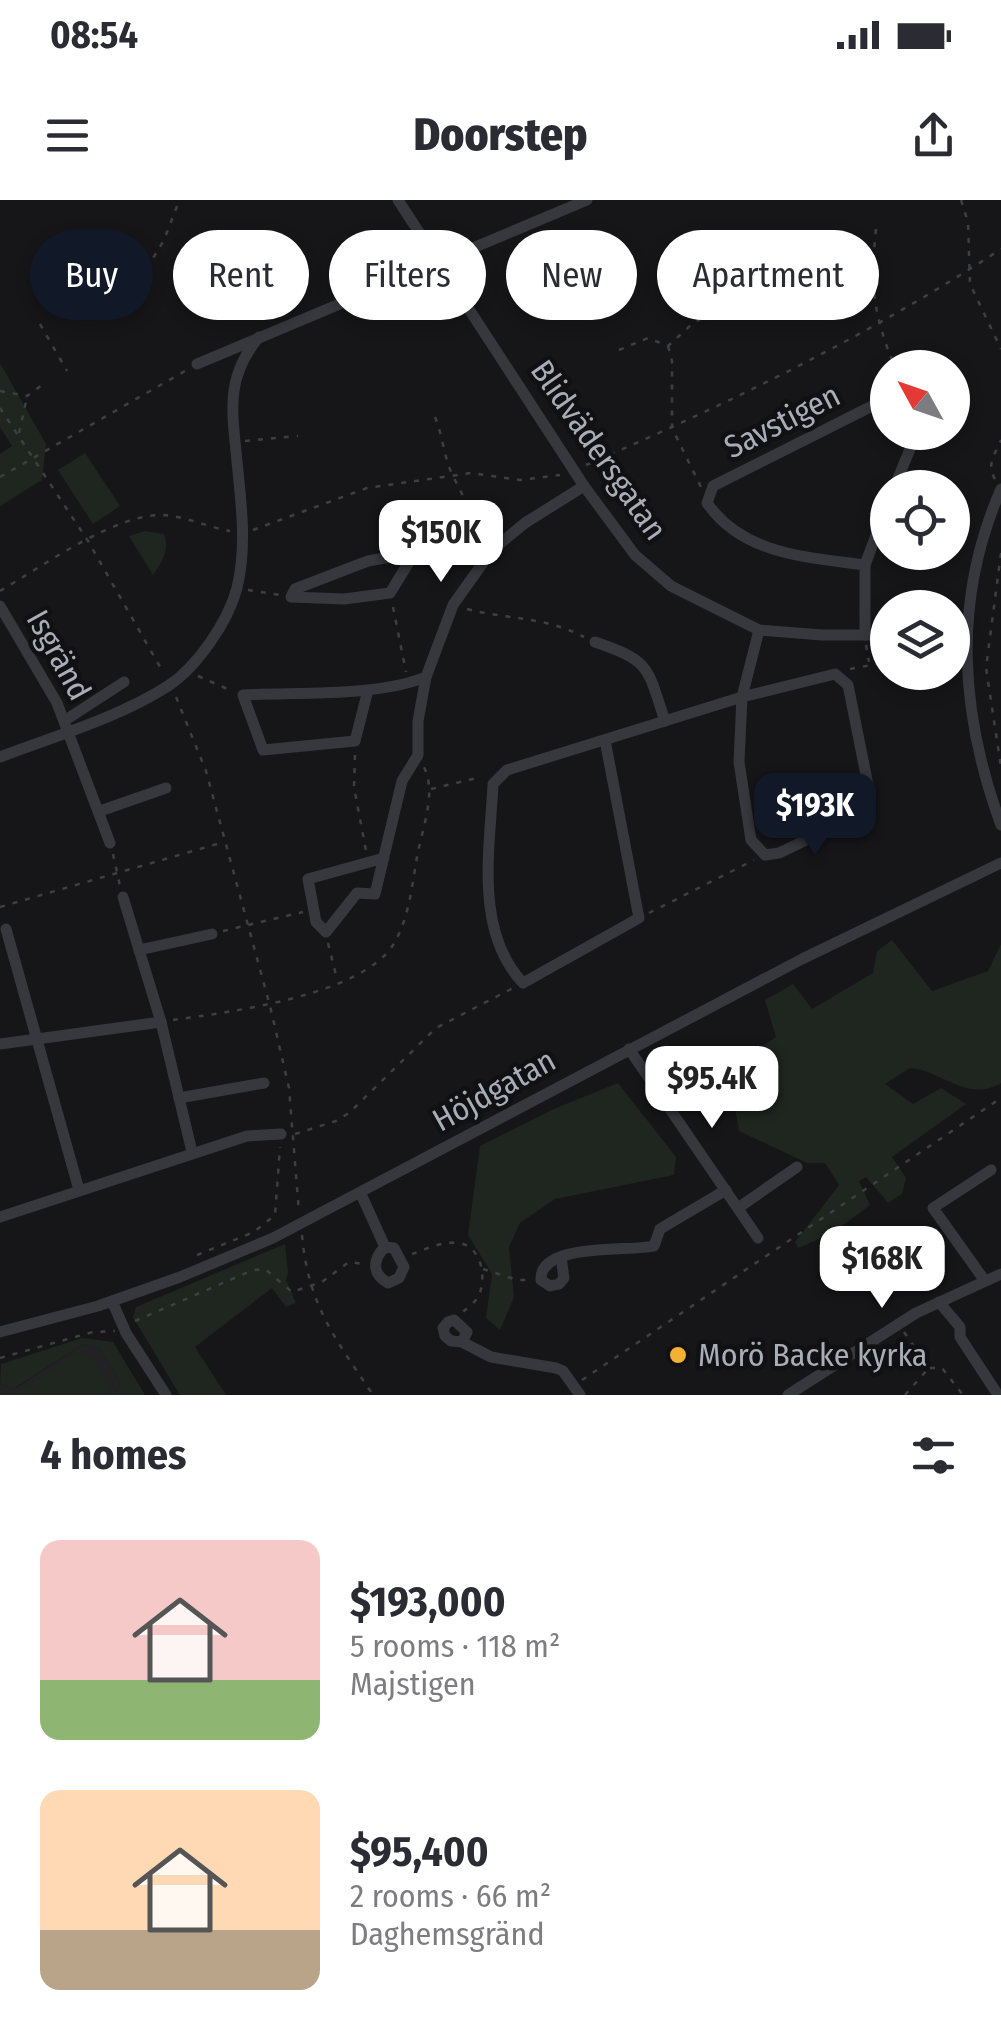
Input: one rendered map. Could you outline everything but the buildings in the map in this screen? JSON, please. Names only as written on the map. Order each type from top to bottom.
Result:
[{"type":"street","name":"Blidvädersgatan","points":[[398,200],[418,230]]},
{"type":"street","points":[[486,242],[587,200]]},
{"type":"street","points":[[197,364],[329,308]]},
{"type":"street","name":"Blidvädersgatan","points":[[477,320],[584,486],[636,555],[672,586],[758,630],[870,635]]},
{"type":"street","points":[[66,726],[170,685],[219,625],[237,588],[243,532],[234,380],[242,358],[259,337]]},
{"type":"street","name":"Savstigen","points":[[865,566],[792,555],[753,543],[718,519],[707,503],[713,486],[870,407]]},
{"type":"street","points":[[970,592],[1001,485]]},
{"type":"street","points":[[384,858],[308,878],[316,922],[326,932],[357,893],[375,894],[384,858],[402,781],[418,755],[418,720],[426,677],[453,605],[492,550],[584,486]]},
{"type":"street","points":[[414,554],[390,593],[344,599],[291,596],[295,589],[368,561],[441,548],[466,549],[482,563]]},
{"type":"street","points":[[865,635],[865,566],[870,553]]},
{"type":"street","name":"Isgränd","points":[[0,606],[57,704],[110,843]]},
{"type":"street","points":[[605,740],[639,918],[524,983],[510,969],[493,928],[488,880],[492,784],[507,770],[742,697],[835,674],[848,685],[870,795],[862,813],[779,854],[765,855],[752,840],[740,762],[742,697],[758,630]]},
{"type":"street","points":[[595,642],[632,654],[650,674],[666,721]]},
{"type":"street","points":[[368,690],[355,740],[263,750],[243,695],[368,690],[409,684],[426,677]]},
{"type":"street","points":[[66,726],[124,682]]},
{"type":"street","points":[[966,690],[981,771],[1001,825]]},
{"type":"street","name":"Isgränd","points":[[0,757],[66,726]]},
{"type":"street","points":[[100,812],[166,788]]},
{"type":"street","name":"Höjdgatan","points":[[0,1332],[180,1278],[258,1244],[361,1194],[629,1048],[884,917],[1001,863]]},
{"type":"street","points":[[122,897],[161,1022],[192,1152]]},
{"type":"street","points":[[6,929],[79,1190]]},
{"type":"street","points":[[139,950],[212,934]]},
{"type":"street","points":[[0,1044],[161,1022]]},
{"type":"street","points":[[629,1048],[758,1238]]},
{"type":"street","points":[[179,1098],[264,1083]]},
{"type":"street","points":[[0,1217],[192,1152],[247,1136],[281,1134]]},
{"type":"street","points":[[738,1208],[797,1167]]},
{"type":"street","points":[[985,1280],[933,1208],[991,1170]]},
{"type":"street","points":[[561,1257],[564,1270],[560,1284],[550,1286],[542,1280],[541,1273],[547,1264],[561,1257],[591,1250],[633,1251],[654,1246],[660,1229],[726,1190]]},
{"type":"street","points":[[361,1194],[384,1247]]},
{"type":"street","points":[[384,1247],[394,1248],[404,1267],[400,1278],[388,1283],[380,1278],[375,1267],[377,1255],[384,1247]]},
{"type":"street","points":[[790,1394],[899,1324],[1001,1274]]},
{"type":"street","points":[[112,1301],[124,1328],[166,1395]]},
{"type":"street","points":[[939,1302],[960,1327],[960,1336],[998,1395]]},
{"type":"street","points":[[454,1320],[443,1328],[444,1336],[451,1341],[462,1342],[491,1357],[556,1368],[577,1390]]},
{"type":"path","points":[[961,200],[968,222],[970,284],[1001,349]]},
{"type":"path","points":[[153,258],[180,201]]},
{"type":"path","points":[[668,346],[699,320]]},
{"type":"path","points":[[877,320],[887,350]]},
{"type":"path","points":[[40,324],[67,371]]},
{"type":"path","points":[[619,350],[648,338],[668,346]]},
{"type":"path","points":[[668,346],[672,362],[672,428],[700,485],[710,495]]},
{"type":"path","points":[[0,477],[197,364]]},
{"type":"path","points":[[18,435],[27,396],[46,383]]},
{"type":"path","points":[[0,391],[27,396]]},
{"type":"path","points":[[0,408],[88,541],[170,685],[206,771],[250,925],[289,1088],[299,1214]]},
{"type":"path","points":[[435,417],[453,478],[466,496],[471,515],[472,532],[466,549]]},
{"type":"path","points":[[235,442],[298,436]]},
{"type":"path","points":[[1001,440],[990,470],[1001,485]]},
{"type":"path","points":[[0,591],[88,541]]},
{"type":"path","points":[[1001,552],[986,668],[1001,764]]},
{"type":"path","points":[[986,576],[997,577]]},
{"type":"path","points":[[237,588],[291,596]]},
{"type":"path","points":[[390,593],[409,684]]},
{"type":"path","points":[[453,605],[483,613],[528,616],[595,642]]},
{"type":"path","points":[[835,674],[869,664],[865,635]]},
{"type":"path","points":[[186,670],[243,695]]},
{"type":"path","points":[[355,740],[354,787],[368,862]]},
{"type":"path","points":[[430,789],[473,779],[492,784]]},
{"type":"path","points":[[0,906],[227,841]]},
{"type":"path","points":[[110,843],[122,897]]},
{"type":"path","points":[[639,918],[765,855]]},
{"type":"path","points":[[212,934],[314,910]]},
{"type":"path","points":[[326,932],[338,982]]},
{"type":"path","points":[[197,1255],[254,1232],[275,1214],[281,1134],[336,1122],[349,1114],[436,1028],[524,983]]},
{"type":"path","points":[[577,1390],[1001,1098]]},
{"type":"path","points":[[302,1233],[310,1288],[318,1310],[371,1394]]},
{"type":"path","points":[[402,1258],[454,1242],[466,1244],[477,1256],[482,1268],[478,1298],[454,1320]]},
{"type":"path","points":[[0,1358],[93,1332],[124,1328],[140,1316],[253,1270],[265,1269],[292,1292],[310,1288],[349,1262],[375,1267]]},
{"type":"path","points":[[482,1268],[517,1280],[542,1280]]},
{"type":"path","points":[[899,1324],[929,1368]]},
{"type":"path","points":[[905,1395],[929,1368],[942,1368],[963,1395]]},
{"type":"shaded area","points":[[0,363],[46,444],[42,480],[0,506],[0,454],[12,446],[0,427]]},
{"type":"shaded area","points":[[85,453],[120,506],[93,524],[58,470]]},
{"type":"shaded area","points":[[145,531],[164,534],[166,540],[164,556],[153,575],[129,536]]},
{"type":"shaded area","points":[[892,940],[932,991],[988,971],[1001,944],[1001,1083],[977,1090],[910,1068],[885,1084],[913,1104],[941,1088],[966,1104],[892,1157],[906,1178],[902,1194],[888,1203],[866,1177],[859,1181],[870,1205],[833,1233],[798,1248],[795,1242],[839,1185],[825,1163],[807,1163],[739,1131],[734,1103],[711,1077],[714,1056],[739,1062],[776,1037],[765,1000],[793,984],[812,1009],[873,973],[877,951]]},
{"type":"shaded area","points":[[618,1083],[676,1157],[674,1175],[555,1199],[520,1223],[509,1247],[514,1297],[500,1330],[486,1318],[492,1274],[468,1235],[480,1146],[556,1108]]},
{"type":"shaded area","points":[[285,1244],[286,1280],[296,1303],[286,1307],[272,1288],[195,1347],[226,1395],[180,1395],[133,1317],[136,1307]]},
{"type":"shaded area","points":[[82,1338],[113,1342],[145,1395],[115,1395],[121,1384],[100,1349],[83,1344],[15,1388],[0,1384],[1,1364]]},
{"type":"shaded area","points":[[83,1344],[100,1349],[121,1384],[115,1395],[0,1395],[0,1384],[16,1388]]},
{"type":"shaded area","points":[[78,1352],[93,1358],[110,1387],[108,1395],[13,1395]]},
{"type":"place","name":"Morö Backe kyrka","points":[[678,1355]]}]
